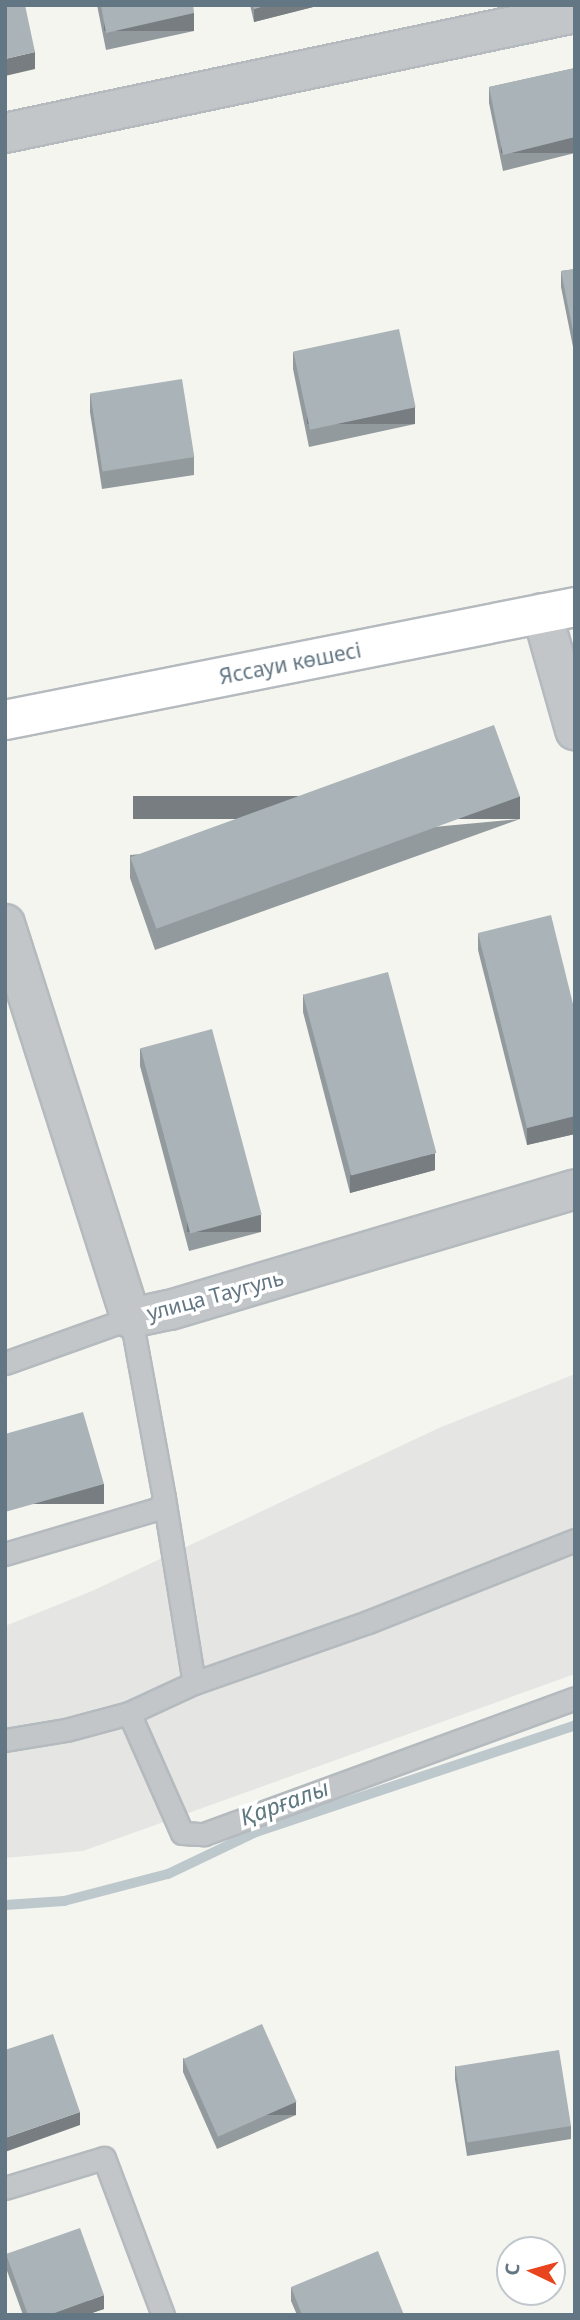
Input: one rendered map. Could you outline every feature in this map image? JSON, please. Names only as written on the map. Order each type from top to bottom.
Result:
[{"type":"main road","name":"Яссауи көшесі","points":[[5,720],[558,610]]},
{"type":"street","points":[[5,133],[575,13]]},
{"type":"street","points":[[558,610],[575,730]]},
{"type":"street","name":"улица Таугуль","points":[[6,932],[131,1318],[170,1310],[575,1189]]},
{"type":"lane","points":[[5,1363],[131,1318],[194,1682]]},
{"type":"lane","points":[[5,1554],[160,1508],[164,1498]]},
{"type":"lane","points":[[5,1740],[66,1730],[129,1713],[194,1682],[368,1622],[575,1540]]},
{"type":"lane","points":[[129,1713],[182,1833],[204,1834],[575,1698]]},
{"type":"lane","points":[[5,2188],[104,2158],[163,2315]]},
{"type":"shaded area","points":[[575,1374],[575,1674],[83,1851],[5,1858],[5,1626],[92,1591],[441,1427]]},
{"type":"building","points":[[5,5],[25,5],[35,52],[5,59]]},
{"type":"building","points":[[101,5],[193,5],[194,13],[106,33]]},
{"type":"building","points":[[575,68],[575,137],[503,155],[489,87]]},
{"type":"building","points":[[575,269],[575,341],[561,271]]},
{"type":"building","points":[[399,329],[416,407],[310,430],[293,351]]},
{"type":"building","points":[[182,379],[194,457],[103,472],[90,394]]},
{"type":"building","points":[[494,725],[520,796],[156,929],[130,857]]},
{"type":"building","points":[[551,915],[575,1012],[575,1116],[527,1128],[478,933]]},
{"type":"building","points":[[388,972],[436,1153],[351,1175],[303,995]]},
{"type":"building","points":[[212,1029],[262,1214],[190,1234],[141,1048]]},
{"type":"building","points":[[83,1412],[104,1484],[5,1512],[5,1434]]},
{"type":"building","points":[[262,2024],[297,2102],[218,2137],[183,2059]]},
{"type":"building","points":[[53,2034],[80,2112],[5,2138],[5,2050]]},
{"type":"building","points":[[559,2050],[571,2126],[467,2142],[455,2066]]},
{"type":"building","points":[[80,2228],[104,2295],[49,2315],[28,2315],[6,2254]]},
{"type":"building","points":[[378,2251],[404,2315],[302,2315],[291,2287]]},
{"type":"waterway","name":"Қарғалы","points":[[5,1905],[64,1901],[168,1874],[256,1832],[575,1725]]}]
